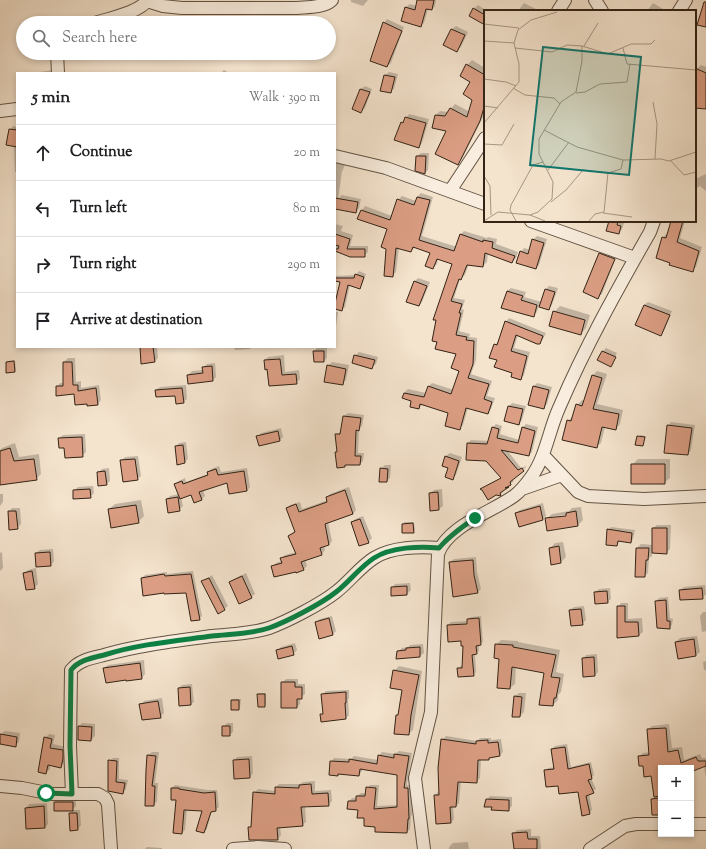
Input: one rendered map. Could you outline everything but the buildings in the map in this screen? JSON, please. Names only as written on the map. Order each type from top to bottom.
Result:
[{"type":"street","points":[[116,16],[136,9],[144,5],[147,1],[163,6],[182,8],[297,8],[328,3],[332,0]]},
{"type":"street","points":[[559,10],[565,0]]},
{"type":"street","points":[[595,0],[601,10]]},
{"type":"street","points":[[680,10],[686,0]]},
{"type":"street","points":[[57,60],[58,72]]},
{"type":"street","points":[[0,111],[16,109]]},
{"type":"street","points":[[450,191],[484,140]]},
{"type":"street","points":[[336,156],[386,168],[484,204]]},
{"type":"street","points":[[534,222],[635,258]]},
{"type":"street","points":[[424,849],[415,778],[431,712],[439,548],[460,528],[515,496],[533,474],[543,455],[562,402],[599,323],[650,232],[654,222]]},
{"type":"street","points":[[543,455],[578,492],[592,497],[644,499],[706,496]]},
{"type":"street","points":[[521,490],[562,475]]},
{"type":"street","points":[[72,794],[70,746],[71,670],[76,665],[86,660],[115,651],[155,643],[251,632],[268,628],[314,606],[335,593],[374,557],[393,551],[415,547],[439,548]]},
{"type":"street","points":[[0,786],[22,788],[52,794],[98,794],[107,800],[111,849]]},
{"type":"street","points":[[590,849],[625,826],[636,824],[658,824]]},
{"type":"street","points":[[694,824],[706,824]]},
{"type":"street","points":[[233,849],[258,847],[285,849]]},
{"type":"route","points":[[46,793],[59,795],[72,794],[70,746],[71,670],[73,667],[86,660],[115,651],[155,643],[259,631],[268,628],[314,606],[335,593],[374,557],[384,553],[415,547],[439,548],[460,528],[475,518]]}]
